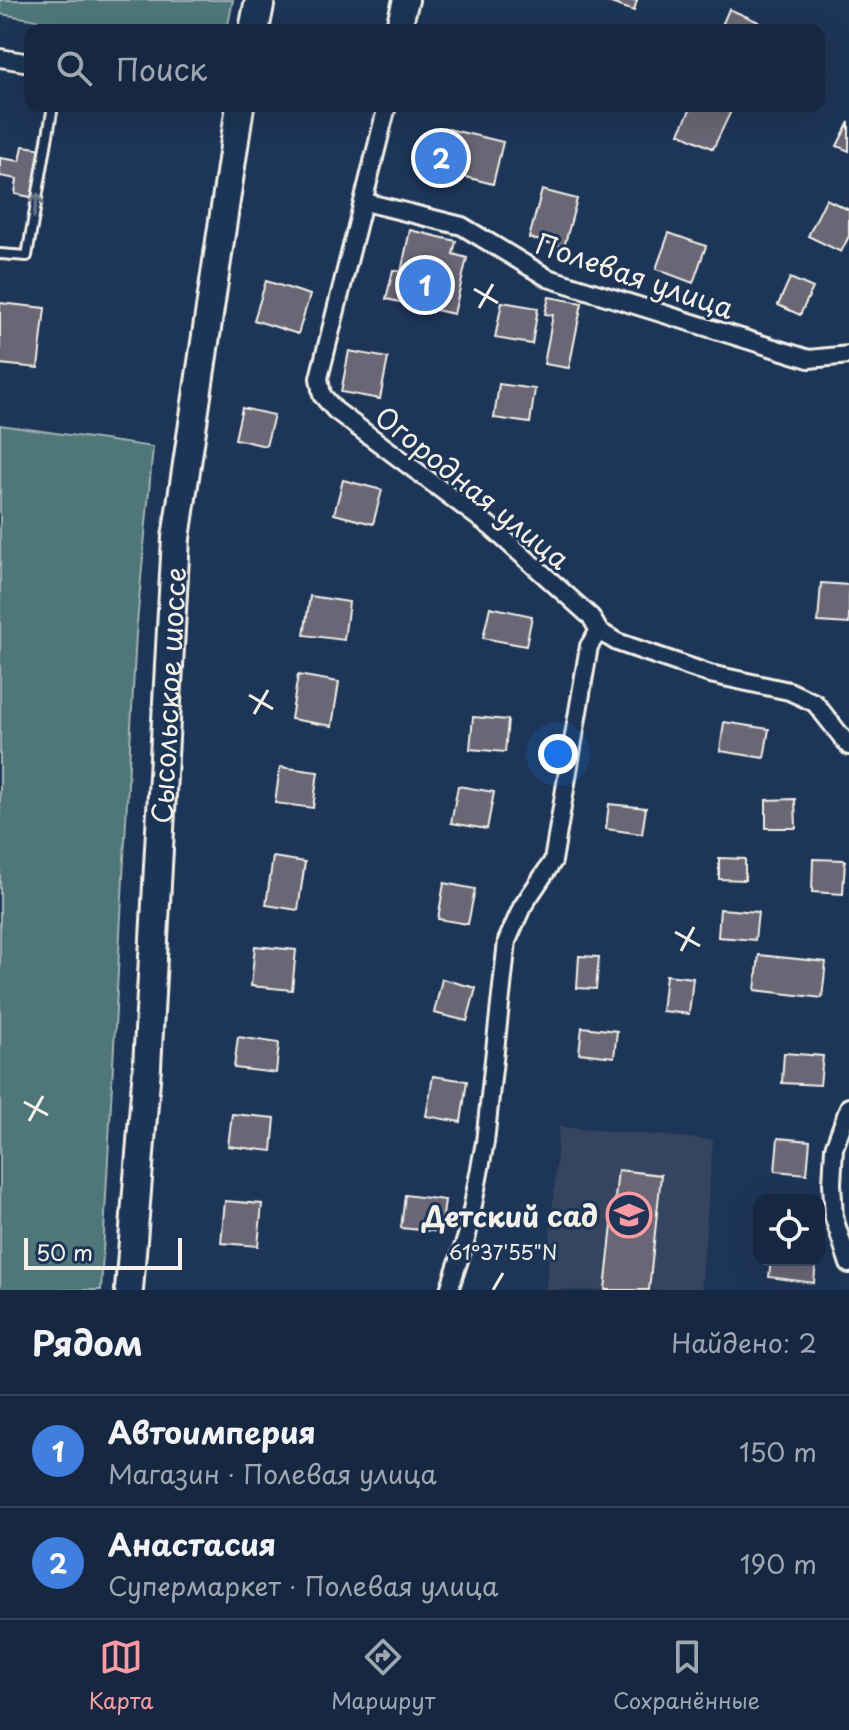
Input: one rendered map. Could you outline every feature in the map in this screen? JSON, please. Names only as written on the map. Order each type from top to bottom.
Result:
[{"type":"highway","points":[[255,24],[260,0]]},
{"type":"main road","points":[[400,24],[406,0]]},
{"type":"main road","name":"Сысольское шоссе","points":[[129,1290],[148,1051],[176,538],[239,112]]},
{"type":"street","points":[[0,58],[24,62]]},
{"type":"street","name":"Огородная улица","points":[[386,112],[319,378],[322,395],[335,410],[491,527],[591,617],[599,631],[617,642],[710,674],[789,691],[815,703],[849,746]]},
{"type":"street","name":"Полевая улица","points":[[365,202],[462,226],[516,262],[562,283],[809,359],[849,355]]},
{"type":"street","points":[[449,1290],[467,1236],[485,1142],[507,941],[522,907],[553,861],[589,646],[599,631]]},
{"type":"street","points":[[849,1107],[834,1148],[832,1183],[834,1218],[849,1264]]},
{"type":"lane","points":[[0,254],[27,256],[52,112]]},
{"type":"shaded area","name":"Детский сад","points":[[559,1127],[713,1140],[701,1290],[546,1290]]},
{"type":"green space","points":[[0,0],[233,0],[228,24],[62,24],[0,14]]},
{"type":"green space","points":[[0,425],[153,447],[136,634],[101,1290],[0,1290]]},
{"type":"building","points":[[602,0],[637,0],[634,11]]},
{"type":"building","points":[[729,9],[759,22],[758,24],[723,24]]},
{"type":"building","points":[[689,112],[731,112],[713,149],[679,133]]},
{"type":"building","points":[[849,122],[849,151],[837,146]]},
{"type":"building","points":[[444,128],[503,142],[493,184],[434,169]]},
{"type":"building","points":[[23,146],[44,149],[36,198],[15,194],[17,179],[0,176],[0,158],[20,161]]},
{"type":"building","points":[[542,190],[577,199],[564,247],[529,238]]},
{"type":"building","points":[[826,199],[849,210],[849,236],[841,252],[808,236]]},
{"type":"building","points":[[410,230],[456,241],[453,254],[467,258],[454,314],[386,299],[393,270],[401,272]]},
{"type":"building","points":[[669,233],[706,246],[693,283],[656,269]]},
{"type":"building","points":[[790,278],[813,288],[800,315],[778,305]]},
{"type":"building","points":[[266,281],[310,295],[298,334],[254,320]]},
{"type":"building","points":[[549,297],[582,303],[569,368],[544,364],[553,315],[545,314]]},
{"type":"building","points":[[502,302],[538,308],[532,344],[495,338]]},
{"type":"building","points":[[0,303],[45,308],[38,368],[0,364]]},
{"type":"building","points":[[349,351],[388,358],[380,399],[341,392]]},
{"type":"building","points":[[499,384],[535,389],[530,423],[494,418]]},
{"type":"building","points":[[242,408],[274,415],[266,446],[235,439]]},
{"type":"building","points":[[343,480],[382,490],[373,524],[334,514]]},
{"type":"building","points":[[821,583],[849,585],[849,624],[818,622]]},
{"type":"building","points":[[310,596],[349,602],[344,640],[304,635]]},
{"type":"building","points":[[490,607],[532,616],[526,646],[483,638]]},
{"type":"building","points":[[298,675],[339,682],[332,726],[291,719]]},
{"type":"building","points":[[473,717],[508,720],[505,752],[470,749]]},
{"type":"building","points":[[724,722],[769,729],[764,758],[720,751]]},
{"type":"building","points":[[280,767],[318,772],[313,808],[275,803]]},
{"type":"building","points":[[458,786],[494,792],[487,829],[451,823]]},
{"type":"building","points":[[795,799],[796,828],[766,828],[766,800]]},
{"type":"building","points":[[609,804],[646,808],[642,834],[606,829]]},
{"type":"building","points":[[273,857],[305,862],[298,910],[266,905]]},
{"type":"building","points":[[719,858],[745,859],[745,880],[719,879]]},
{"type":"building","points":[[813,859],[845,860],[843,894],[812,892]]},
{"type":"building","points":[[444,883],[475,889],[468,924],[438,919]]},
{"type":"building","points":[[720,909],[758,912],[755,940],[718,937]]},
{"type":"building","points":[[255,946],[296,950],[292,990],[251,986]]},
{"type":"building","points":[[759,955],[826,962],[822,998],[755,990]]},
{"type":"building","points":[[579,956],[599,957],[596,989],[577,988]]},
{"type":"building","points":[[666,975],[693,978],[689,1014],[662,1011]]},
{"type":"building","points":[[442,979],[476,988],[467,1021],[434,1013]]},
{"type":"building","points":[[582,1027],[617,1031],[614,1057],[579,1053]]},
{"type":"building","points":[[238,1037],[279,1043],[276,1073],[234,1068]]},
{"type":"building","points":[[784,1053],[823,1056],[820,1085],[782,1083]]},
{"type":"building","points":[[433,1076],[467,1081],[461,1122],[426,1116]]},
{"type":"building","points":[[232,1114],[275,1118],[272,1151],[228,1146]]},
{"type":"building","points":[[778,1138],[810,1141],[807,1174],[775,1171]]},
{"type":"building","points":[[618,1170],[661,1175],[649,1290],[605,1290]]},
{"type":"building","points":[[405,1195],[445,1200],[441,1232],[401,1228]]},
{"type":"building","points":[[225,1201],[262,1204],[258,1246],[221,1243]]},
{"type":"building","points":[[770,1266],[815,1266],[814,1283],[769,1277]]},
{"type":"place","name":"Анастасия","points":[[441,158]]},
{"type":"place","name":"Автоимперия","points":[[425,285]]},
{"type":"place","name":"Детский сад","points":[[629,1215]]}]
